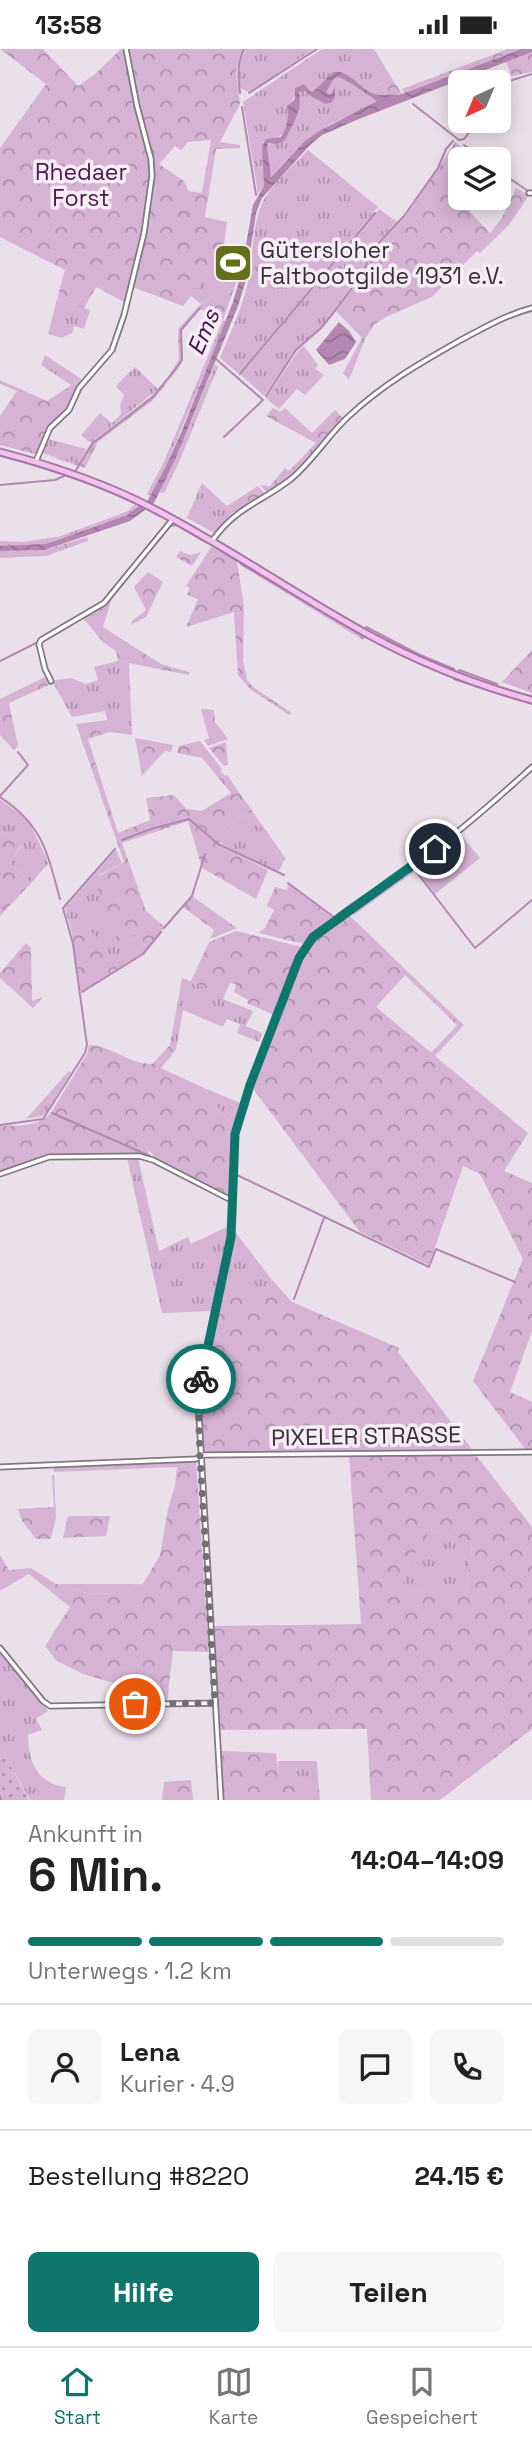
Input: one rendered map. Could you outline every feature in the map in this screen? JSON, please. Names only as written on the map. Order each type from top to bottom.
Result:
[{"type":"main road","points":[[0,452],[36,461],[110,488],[154,508],[391,646],[464,678],[532,700]]},
{"type":"street","points":[[36,461],[50,428],[69,410],[79,388],[112,350],[124,315],[144,233],[152,176],[151,159],[126,49]]},
{"type":"street","points":[[212,541],[234,514],[268,496],[293,477],[348,417],[393,380],[481,329],[532,308]]},
{"type":"street","points":[[51,681],[45,669],[39,644],[41,640],[104,603],[173,519]]},
{"type":"street","points":[[221,1800],[198,1398],[231,1237],[234,1139],[243,1105],[299,958],[313,937],[416,865],[532,767]]},
{"type":"street","points":[[0,1174],[49,1157],[139,1156],[153,1160],[231,1200]]},
{"type":"street","name":"PIXELER STRASSE","points":[[0,1467],[200,1457],[532,1452]]},
{"type":"street","points":[[0,1648],[50,1706],[215,1703]]},
{"type":"green space","name":"Rhedaer Forst","points":[[0,49],[43,49],[78,86],[121,49],[243,49],[236,72],[240,104],[220,142],[240,145],[240,148],[216,149],[205,217],[227,222],[222,258],[225,276],[237,280],[223,320],[200,309],[181,331],[183,359],[178,369],[153,400],[98,442],[85,468],[42,454],[77,463],[91,443],[150,397],[169,376],[179,359],[178,329],[198,307],[225,287],[218,270],[214,268],[183,306],[130,286],[126,303],[96,287],[84,308],[57,299],[65,270],[0,237],[0,148],[46,84]],"holes":[[[211,140],[202,193],[188,191],[184,181],[159,164],[175,146],[181,150],[188,142]]]},
{"type":"green space","points":[[246,49],[314,49],[249,92],[240,88],[239,83],[240,64]]},
{"type":"green space","points":[[322,49],[374,49],[391,77],[369,91],[345,74],[332,73],[322,85],[311,92],[304,84],[287,106],[285,131],[263,142],[264,186],[258,194],[243,102]]},
{"type":"green space","points":[[508,49],[521,49],[465,70],[452,70]]},
{"type":"green space","points":[[532,52],[532,72],[512,76],[506,62]]},
{"type":"green space","points":[[448,72],[448,76],[404,93],[402,89]]},
{"type":"green space","points":[[338,77],[349,81],[379,101],[315,134],[270,177],[267,146],[289,131],[300,99],[299,91],[304,91],[325,104],[331,103],[332,91],[330,95],[326,92]]},
{"type":"green space","points":[[391,77],[402,94],[381,97],[369,91]]},
{"type":"green space","points":[[308,150],[378,207],[239,374],[220,358],[245,292],[260,207],[269,191]]},
{"type":"green space","points":[[448,153],[448,170],[441,164]]},
{"type":"green space","points":[[441,164],[448,170],[448,210],[471,210],[490,233],[506,210],[511,210],[511,199],[516,188],[529,195],[509,225],[480,253],[477,251],[432,297],[375,324],[365,339],[349,380],[343,373],[362,338],[336,311],[364,273],[372,251],[405,217]]},
{"type":"green space","points":[[379,209],[397,222],[373,246],[362,272],[321,328],[296,350],[264,396],[241,375]]},
{"type":"green space","points":[[214,268],[218,270],[225,288],[201,304],[191,296]]},
{"type":"green space","points":[[57,299],[90,310],[84,329],[74,326],[72,333],[62,338],[48,334]]},
{"type":"green space","points":[[223,320],[226,321],[166,466],[150,496],[147,494],[163,464]]},
{"type":"green space","points":[[304,346],[318,365],[315,369],[324,375],[305,395],[297,389],[279,409],[266,398]]},
{"type":"green space","points":[[45,355],[81,379],[71,385],[41,365]]},
{"type":"green space","points":[[215,364],[218,367],[179,462],[164,493],[159,492],[175,460]]},
{"type":"green space","points":[[135,367],[158,389],[91,443],[81,435],[100,413],[112,423],[121,414],[120,405],[124,395],[116,386]]},
{"type":"green space","points":[[81,379],[67,409],[49,427],[37,452],[34,454],[0,445],[0,416],[17,391],[0,384],[0,380],[47,401]]},
{"type":"green space","points":[[273,408],[280,412],[285,408],[312,433],[335,410],[343,418],[292,476],[268,494],[260,485],[270,486],[285,468],[289,471],[316,443],[266,416]]},
{"type":"green space","points":[[48,439],[86,449],[77,464],[43,453]]},
{"type":"green space","points":[[202,483],[233,512],[214,533],[187,518]]},
{"type":"green space","points":[[258,486],[266,495],[233,512],[227,506]]},
{"type":"green space","points":[[134,505],[140,507],[109,524],[66,539],[33,546],[0,546],[0,541],[24,542],[61,536],[128,511]]},
{"type":"green space","points":[[87,537],[88,541],[46,556],[0,558],[0,551],[44,550]]},
{"type":"green space","points":[[211,547],[237,561],[244,606],[243,660],[247,680],[292,713],[289,715],[250,689],[238,675],[234,612],[186,627],[198,599],[187,595],[190,588],[186,586]]},
{"type":"green space","points":[[180,551],[190,555],[201,552],[192,566],[176,557]]},
{"type":"green space","points":[[240,563],[365,638],[363,640]]},
{"type":"green space","points":[[148,572],[163,582],[146,617],[131,625],[132,621],[146,610],[134,587]]},
{"type":"green space","points":[[113,595],[103,627],[161,664],[189,672],[189,675],[118,661],[116,651],[103,642],[83,618],[106,604]]},
{"type":"green space","points":[[532,650],[532,693],[502,682]]},
{"type":"green space","points":[[118,661],[129,663],[132,735],[110,732],[105,711],[72,717],[52,681],[71,678],[86,684],[98,680],[94,667]]},
{"type":"green space","points":[[47,676],[51,684],[9,703],[18,746],[14,750],[0,735],[0,699]]},
{"type":"green space","points":[[201,709],[214,710],[215,722],[228,739],[208,746],[204,740],[209,738]]},
{"type":"green space","points":[[108,720],[110,732],[88,739],[118,833],[150,820],[146,798],[174,795],[186,809],[202,811],[231,793],[202,758],[177,753],[179,746],[200,741],[286,859],[283,862],[251,812],[226,826],[218,845],[268,870],[256,899],[202,868],[188,821],[122,843],[146,911],[165,927],[148,948],[135,935],[118,941],[102,909],[98,885],[99,876],[124,862],[76,724]]},
{"type":"green space","points":[[135,738],[173,745],[171,752],[165,751],[142,776]]},
{"type":"green space","points":[[226,742],[228,765],[224,766],[209,748]]},
{"type":"green space","points":[[0,799],[28,820],[47,859],[48,864],[31,883],[9,862],[23,845],[0,831]]},
{"type":"green space","points":[[251,812],[283,862],[279,871],[246,858],[219,842],[226,826]]},
{"type":"green space","points":[[0,831],[23,844],[9,862],[31,883],[0,916]]},
{"type":"green space","points":[[460,834],[480,858],[435,894],[416,869]]},
{"type":"green space","points":[[116,850],[122,863],[99,875],[135,935],[148,948],[143,954],[119,968],[87,927],[72,934],[65,908]]},
{"type":"green space","points":[[412,870],[414,872],[354,915],[351,913]]},
{"type":"green space","points":[[288,884],[334,919],[304,944],[258,933],[265,928],[274,910],[267,906],[275,887],[287,890]]},
{"type":"green space","points":[[192,896],[237,928],[210,939],[214,930],[183,907]]},
{"type":"green space","points":[[348,914],[408,972],[376,1007],[528,1133],[504,1171],[532,1183],[532,1331],[510,1392],[532,1402],[532,1450],[526,1450],[473,1381],[523,1259],[480,1174],[463,1166],[429,1265],[360,1232],[251,1086],[301,959],[315,939]]},
{"type":"green space","points":[[87,926],[119,968],[81,992],[72,934]]},
{"type":"green space","points":[[236,931],[302,947],[274,1015],[247,1003],[248,1000],[234,992],[236,984],[230,983],[225,994],[190,983],[209,942]]},
{"type":"green space","points":[[26,943],[31,948],[32,1001],[43,997],[33,1008],[0,978],[0,973]]},
{"type":"green space","points":[[408,972],[464,1025],[434,1057],[430,1054],[457,1025],[405,975]]},
{"type":"green space","points":[[182,978],[225,994],[223,999],[253,1011],[246,1026],[262,1033],[259,1042],[237,1033],[240,1024],[227,1019],[223,1027],[183,1010],[176,1050],[170,1045]]},
{"type":"green space","points":[[89,1045],[152,1064],[170,1045],[176,1050],[161,1068],[202,1087],[234,1128],[229,1196],[153,1157],[149,1151],[146,1157],[49,1156],[0,1173],[0,1126],[33,1123],[50,1114],[87,1054]]},
{"type":"green space","points":[[69,1071],[71,1072],[47,1111],[42,1116],[26,1119]]},
{"type":"green space","points":[[202,1087],[240,1103],[234,1128]]},
{"type":"green space","points":[[127,1158],[138,1158],[159,1251],[188,1237],[191,1244],[229,1226],[213,1311],[162,1313]]},
{"type":"green space","points":[[233,1230],[236,1233],[231,1273],[262,1300],[272,1280],[292,1302],[399,1348],[398,1352],[473,1451],[204,1454],[200,1398]]},
{"type":"green space","points":[[236,1233],[272,1280],[262,1301],[231,1273]]},
{"type":"green space","points":[[475,1454],[532,1527],[532,1729],[440,1800],[371,1800],[367,1729],[219,1730],[213,1626],[361,1624],[349,1455]],"holes":[[[429,1530],[472,1542],[466,1593],[401,1591],[412,1552],[422,1554]]]},
{"type":"green space","points":[[196,1461],[209,1652],[173,1651],[167,1702],[157,1702],[128,1687],[83,1674],[57,1661],[45,1646],[70,1607],[29,1574],[0,1591],[0,1555],[9,1570],[31,1568],[56,1584],[86,1593],[123,1594],[143,1584],[160,1555],[177,1467],[54,1472],[53,1467]]},
{"type":"green space","points":[[52,1475],[56,1517],[51,1539],[36,1539],[22,1521],[18,1509],[54,1507]]},
{"type":"green space","points":[[68,1516],[110,1516],[106,1536],[63,1538]]},
{"type":"green space","points":[[429,1530],[472,1542],[466,1594],[401,1591],[412,1551]]},
{"type":"green space","points":[[56,1584],[143,1584],[123,1594],[86,1593]]},
{"type":"green space","points":[[0,1651],[48,1711],[36,1719],[42,1730],[28,1735],[30,1754],[41,1776],[56,1785],[66,1787],[64,1800],[30,1800],[3,1752],[0,1752]]},
{"type":"green space","points":[[220,1751],[276,1753],[279,1778],[318,1779],[320,1800],[223,1800]]},
{"type":"green space","points":[[0,1752],[3,1752],[29,1800],[0,1800]]},
{"type":"green space","points":[[278,1761],[317,1761],[318,1779],[279,1779]]},
{"type":"green space","points":[[191,1780],[193,1800],[162,1800],[164,1782]]},
{"type":"water","points":[[521,49],[532,49],[532,52],[486,70],[465,70]]},
{"type":"water","points":[[341,72],[367,90],[383,95],[399,95],[448,77],[448,85],[322,135],[262,198],[256,213],[246,280],[238,306],[175,460],[154,503],[130,521],[44,550],[0,551],[0,546],[45,544],[61,539],[127,515],[148,500],[181,433],[233,302],[253,205],[264,186],[262,146],[266,139],[281,137],[287,122],[287,106],[295,99],[295,88],[304,84],[311,92],[330,74]],"holes":[[[338,77],[377,101],[305,141],[271,177],[267,146],[269,143],[277,144],[285,140],[298,110],[299,92],[305,91],[325,104],[331,103],[335,98],[335,87],[330,95],[326,92],[334,79]]]},
{"type":"water","points":[[339,322],[356,342],[345,359],[329,365],[316,350]]},
{"type":"waterway","points":[[240,93],[239,70],[244,49]]},
{"type":"waterway","points":[[249,93],[317,49]]},
{"type":"waterway","points":[[511,80],[532,74]]},
{"type":"waterway","points":[[413,104],[448,131]]},
{"type":"waterway","points":[[242,107],[256,195]]},
{"type":"waterway","points":[[450,133],[459,140],[464,139],[469,133]]},
{"type":"waterway","points":[[266,396],[296,350],[321,328],[363,273],[371,251],[404,216],[438,168],[446,149],[453,141]]},
{"type":"waterway","points":[[511,179],[528,191]]},
{"type":"waterway","points":[[240,374],[375,213]]},
{"type":"waterway","name":"Ems","points":[[76,470],[93,443],[153,397],[177,367],[182,360],[181,330],[200,308]]},
{"type":"waterway","name":"Ems","points":[[216,359],[263,400]]},
{"type":"waterway","points":[[224,437],[263,400]]},
{"type":"waterway","points":[[0,485],[55,480],[64,476]]},
{"type":"waterway","points":[[171,526],[176,525],[207,543]]},
{"type":"waterway","points":[[213,546],[237,561]]},
{"type":"waterway","points":[[240,563],[365,637]]},
{"type":"waterway","points":[[366,627],[454,669]]},
{"type":"waterway","points":[[0,661],[36,643]]},
{"type":"waterway","points":[[459,670],[497,684]]},
{"type":"waterway","points":[[454,679],[532,704]]},
{"type":"waterway","points":[[0,796],[28,765],[18,752]]},
{"type":"waterway","points":[[0,797],[26,818],[34,829],[47,853],[60,899]]},
{"type":"waterway","points":[[122,840],[189,819],[218,844],[284,875]]},
{"type":"waterway","points":[[0,1125],[43,1119],[85,1053],[87,1045],[73,944],[63,908],[115,849]]},
{"type":"waterway","points":[[164,928],[192,896],[205,854]]},
{"type":"waterway","points":[[415,870],[475,948],[532,900]]},
{"type":"waterway","points":[[288,883],[335,918]]},
{"type":"waterway","points":[[82,992],[143,954],[161,932]]},
{"type":"waterway","points":[[52,1113],[150,1156]]},
{"type":"waterway","points":[[154,1158],[208,1186]]},
{"type":"waterway","points":[[234,1200],[237,1175],[429,1267],[436,1249],[515,1282]]},
{"type":"waterway","points":[[294,1299],[324,1218]]},
{"type":"waterway","points":[[0,1796],[1,1800]]},
{"type":"way so far","points":[[135,1704],[215,1703],[200,1457],[198,1398],[201,1379]]},
{"type":"place","name":"Gütersloher Faltbootgilde 1931 e.V.","points":[[233,263]]},
{"type":"route","points":[[201,1379],[231,1237],[235,1134],[250,1085],[299,958],[313,937],[435,849]]}]
